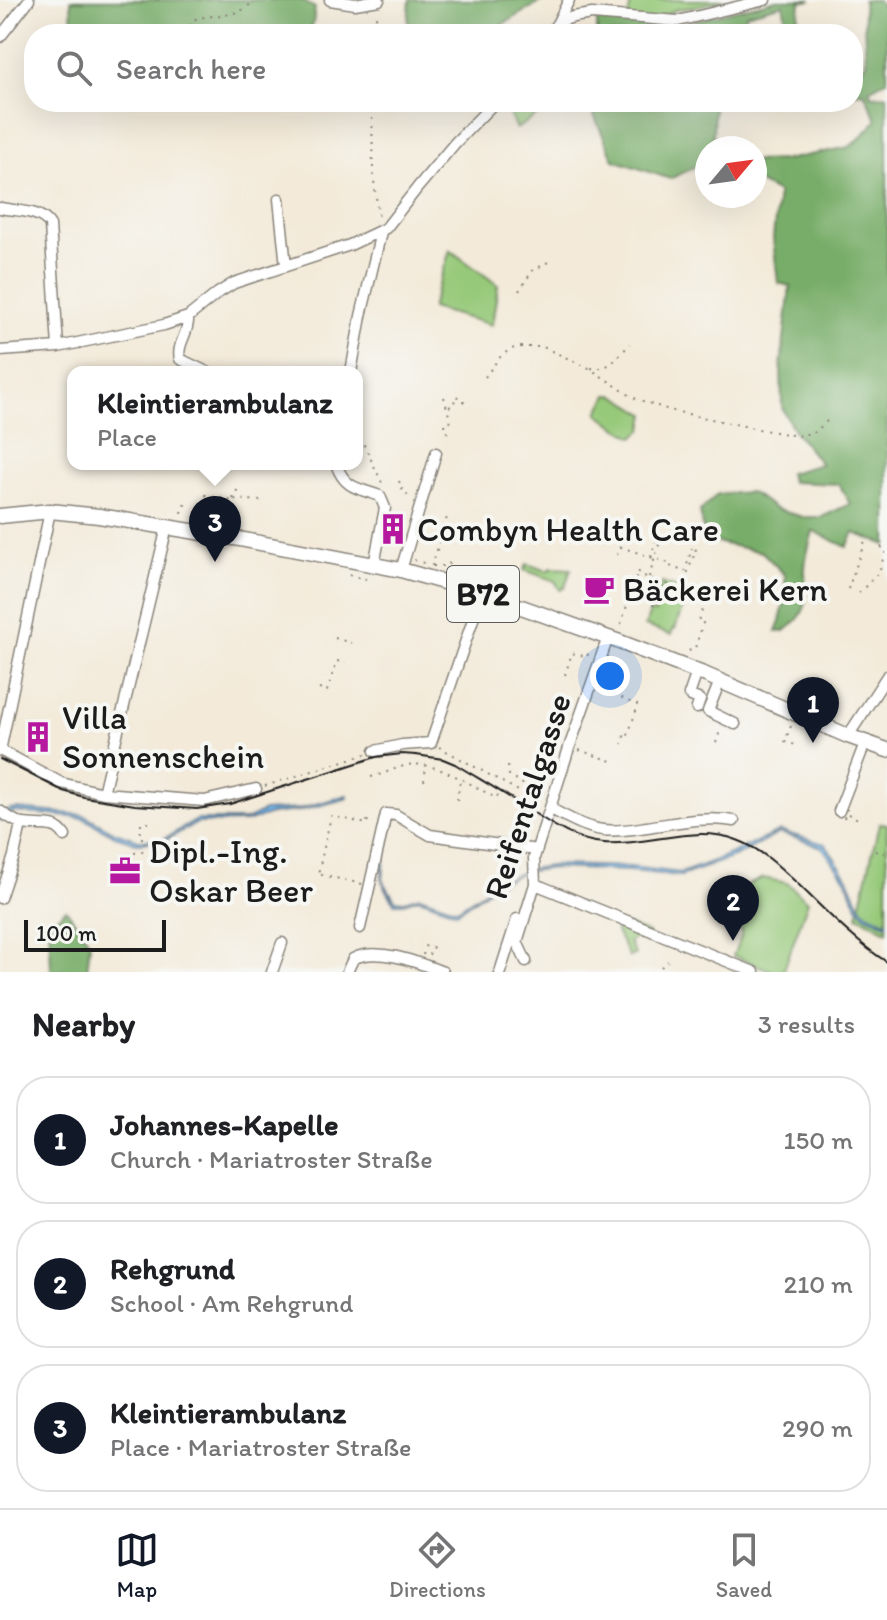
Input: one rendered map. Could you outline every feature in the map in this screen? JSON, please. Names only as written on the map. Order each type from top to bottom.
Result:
[{"type":"main road","name":"B72","points":[[0,516],[50,511],[167,527],[374,565],[403,564],[609,638],[887,750]]},
{"type":"street","points":[[0,36],[29,0]]},
{"type":"street","points":[[330,0],[378,4]]},
{"type":"street","points":[[558,22],[569,0]]},
{"type":"street","points":[[558,22],[592,14],[678,21],[765,0]]},
{"type":"street","points":[[0,351],[58,347],[164,325],[188,317],[234,283],[381,232],[455,143],[485,112]]},
{"type":"street","points":[[279,199],[286,266]]},
{"type":"street","points":[[0,208],[37,214],[50,225],[58,347]]},
{"type":"street","points":[[352,366],[381,232]]},
{"type":"street","points":[[188,317],[190,325],[179,356],[195,366]]},
{"type":"street","points":[[403,564],[436,453]]},
{"type":"street","points":[[339,470],[348,485],[380,496],[385,508],[374,565]]},
{"type":"street","points":[[50,511],[0,750],[61,783],[103,793],[204,801],[256,789]]},
{"type":"street","points":[[103,793],[167,527]]},
{"type":"street","points":[[375,751],[431,743],[482,593]]},
{"type":"street","name":"Reifentalgasse","points":[[500,972],[528,886],[535,879],[536,854],[569,748],[609,638]]},
{"type":"street","points":[[697,672],[689,695],[700,700],[697,708]]},
{"type":"street","points":[[848,736],[887,676]]},
{"type":"street","points":[[720,681],[708,711],[730,721]]},
{"type":"street","points":[[844,813],[865,743]]},
{"type":"street","points":[[551,809],[603,830],[629,830],[699,819],[734,821]]},
{"type":"street","points":[[0,811],[17,822],[54,825],[65,836]]},
{"type":"street","points":[[360,928],[386,814],[396,815],[430,835],[536,854]]},
{"type":"street","points":[[0,898],[14,856],[17,822]]},
{"type":"street","points":[[526,961],[517,942],[535,879],[754,972]]},
{"type":"street","points":[[272,972],[282,943]]},
{"type":"street","points":[[347,972],[353,959],[368,954],[384,955],[443,972]]},
{"type":"path","points":[[192,24],[199,17],[230,16],[254,0]]},
{"type":"path","points":[[374,24],[378,4]]},
{"type":"path","points":[[372,112],[373,173],[381,232]]},
{"type":"path","points":[[519,291],[532,271],[548,262]]},
{"type":"path","points":[[589,368],[608,366],[630,344]]},
{"type":"path","points":[[485,377],[505,352],[522,347],[543,347],[589,368],[634,398],[669,410],[797,436],[815,432],[827,421]]},
{"type":"path","points":[[448,407],[454,405],[455,396],[467,406]]},
{"type":"path","points":[[444,397],[451,423],[445,425],[448,434]]},
{"type":"path","points":[[363,443],[384,487]]},
{"type":"path","points":[[399,481],[404,494],[423,499]]},
{"type":"path","points":[[233,499],[239,486]]},
{"type":"path","points":[[205,495],[233,501],[262,501]]},
{"type":"path","points":[[182,513],[184,505],[187,505]]},
{"type":"path","points":[[432,566],[448,514]]},
{"type":"path","points":[[617,555],[627,526],[623,525],[618,546],[651,557],[685,572],[692,548],[696,550],[682,589]]},
{"type":"path","points":[[649,578],[661,538],[657,537],[651,557]]},
{"type":"path","points":[[848,589],[865,541],[868,542]]},
{"type":"path","points":[[859,593],[879,572],[886,550],[881,547],[880,551]]},
{"type":"path","points":[[403,564],[419,561],[443,566],[449,561]]},
{"type":"path","points":[[621,624],[638,571],[641,575],[707,598],[698,621],[703,623],[697,645],[690,650],[687,659]]},
{"type":"path","points":[[349,575],[366,579]]},
{"type":"path","points":[[653,606],[662,582]]},
{"type":"path","points":[[335,638],[351,643]]},
{"type":"path","points":[[565,675],[572,653],[587,657],[589,650]]},
{"type":"path","points":[[319,689],[327,691],[337,661],[345,663]]},
{"type":"path","points":[[322,679],[330,681]]},
{"type":"path","points":[[615,693],[638,705],[622,744]]},
{"type":"path","points":[[716,743],[730,721]]},
{"type":"path","points":[[793,721],[785,741],[795,745]]},
{"type":"path","points":[[431,743],[551,809]]},
{"type":"path","points":[[575,748],[612,761]]},
{"type":"path","points":[[256,789],[375,751]]},
{"type":"path","points":[[371,777],[411,764],[427,766],[496,798],[499,794]]},
{"type":"path","points":[[424,781],[427,766]]},
{"type":"path","points":[[508,766],[509,775],[527,787],[545,793],[547,790]]},
{"type":"path","points":[[457,800],[460,780]]},
{"type":"path","points":[[365,903],[359,902],[363,884],[318,874],[331,816],[367,824],[367,821]]},
{"type":"path","points":[[149,823],[141,823],[140,838],[150,839]]},
{"type":"path","points":[[134,853],[142,852],[145,840]]},
{"type":"path","points":[[875,851],[887,854]]},
{"type":"path","points":[[426,966],[434,947]]},
{"type":"path","points":[[661,967],[668,961]]},
{"type":"green space","points":[[71,0],[301,0],[315,8],[313,24],[72,24]]},
{"type":"green space","points":[[410,0],[544,0],[503,24],[408,22]]},
{"type":"green space","points":[[632,0],[729,0],[675,10],[653,22],[627,19]]},
{"type":"green space","points":[[777,0],[812,0],[800,2],[798,24],[787,24],[783,4],[746,14],[744,24],[680,24]]},
{"type":"green space","points":[[863,0],[878,0],[887,14],[887,80],[869,90],[872,96],[887,95],[887,545],[854,533],[847,547],[813,531],[805,564],[804,610],[794,624],[785,631],[776,632],[784,604],[785,575],[762,552],[705,540],[700,511],[718,494],[750,492],[776,509],[803,517],[822,517],[850,504],[839,484],[791,482],[789,473],[821,464],[795,432],[782,408],[781,366],[790,286],[778,283],[773,238],[778,193],[767,187],[767,161],[849,147],[857,141],[876,121],[863,92],[863,65],[866,64]]},
{"type":"green space","points":[[597,19],[659,24],[597,24]]},
{"type":"green space","points":[[508,112],[546,112],[541,113],[516,129]]},
{"type":"green space","points":[[592,112],[714,112],[713,136],[695,136],[695,167],[670,179],[614,160]]},
{"type":"green space","points":[[450,250],[498,285],[492,325],[431,308]]},
{"type":"green space","points":[[608,395],[615,395],[646,414],[643,429],[634,437],[598,413]]},
{"type":"green space","points":[[527,564],[548,571],[550,568],[571,569],[565,587],[560,590],[555,581],[524,570]]},
{"type":"green space","points":[[662,583],[702,597],[686,597],[671,635],[645,626],[650,612],[655,613],[657,606],[654,605]]},
{"type":"green space","points":[[879,823],[887,824],[887,931],[858,916]]},
{"type":"green space","points":[[763,878],[787,883],[808,901],[783,972],[775,972],[733,956],[741,936],[741,888]]},
{"type":"green space","points":[[66,909],[90,943],[87,972],[51,972],[49,924]]},
{"type":"green space","points":[[624,924],[648,933],[651,940],[646,943],[641,935],[629,942],[635,955],[629,957],[616,932],[617,926]]},
{"type":"water","points":[[347,795],[348,798],[246,822],[197,823],[164,841],[137,843],[115,836],[83,818],[14,812],[0,821],[0,817],[17,809],[84,815],[115,832],[139,840],[163,839],[197,820],[246,820],[264,811],[299,809]]},
{"type":"water","points":[[780,831],[825,844],[848,878],[859,903],[867,913],[887,924],[866,916],[857,905],[846,880],[822,847],[780,833],[736,856],[681,876],[553,868],[523,872],[497,884],[457,912],[419,898],[403,903],[394,903],[382,881],[382,845],[386,845],[383,880],[395,900],[404,901],[420,896],[457,909],[497,883],[530,869],[556,865],[631,867],[681,873]]},
{"type":"tram line","points":[[0,759],[63,791],[84,797],[135,805],[197,809],[230,804],[376,757],[402,754],[443,759],[581,838],[621,843],[704,834],[746,844],[778,866],[853,936],[887,962]]},
{"type":"place","name":"Combyn Health Care","points":[[393,529]]},
{"type":"place","name":"Kleintierambulanz","points":[[215,562]]},
{"type":"place","name":"Bäckerei Kern","points":[[599,589]]},
{"type":"place","name":"Villa Sonnenschein","points":[[38,737]]},
{"type":"place","name":"Johannes-Kapelle","points":[[813,743]]},
{"type":"place","name":"Dipl.-Ing. Oskar Beer","points":[[125,871]]},
{"type":"place","name":"Rehgrund","points":[[733,941]]}]
